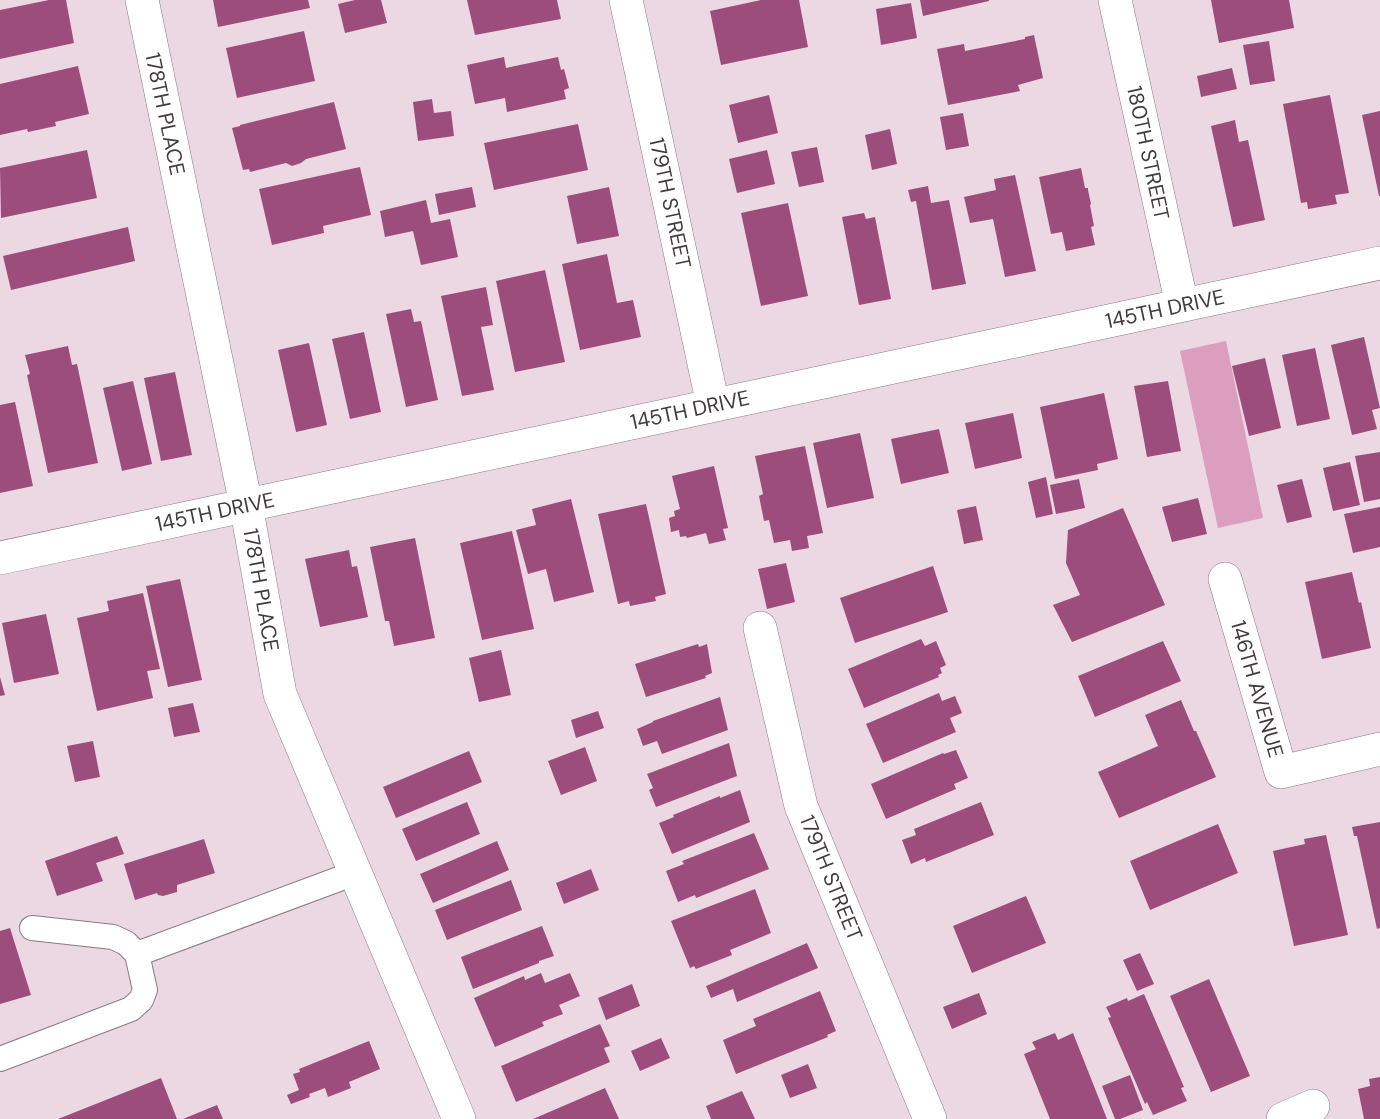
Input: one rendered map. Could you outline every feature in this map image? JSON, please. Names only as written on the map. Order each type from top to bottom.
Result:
[{"type":"street","name":"178TH PLACE","points":[[142,0],[246,505],[280,694],[459,1119]]},
{"type":"street","name":"179TH STREET","points":[[626,0],[713,405]]},
{"type":"street","name":"180TH STREET","points":[[1115,0],[1182,305]]},
{"type":"street","name":"145TH DRIVE","points":[[0,558],[1380,263]]},
{"type":"street","name":"146TH AVENUE","points":[[1225,579],[1281,772],[1380,749]]},
{"type":"street","name":"179TH STREET","points":[[760,628],[801,806],[930,1119]]},
{"type":"street","points":[[1283,1119],[1313,1106]]},
{"type":"lane","points":[[137,954],[355,873]]},
{"type":"lane","points":[[0,1059],[131,1009],[141,1000],[145,990],[137,954],[126,943],[113,937],[32,927]]},
{"type":"shaded area","points":[[1226,341],[1263,518],[1218,528],[1180,351]]},
{"type":"building","points":[[49,0],[66,0],[74,43],[0,59],[0,10]]},
{"type":"building","points":[[213,0],[308,0],[310,8],[218,27]]},
{"type":"building","points":[[355,0],[381,0],[387,23],[345,33],[338,4]]},
{"type":"building","points":[[467,0],[557,0],[561,19],[475,35]]},
{"type":"building","points":[[761,0],[799,0],[808,47],[721,65],[710,11]]},
{"type":"building","points":[[920,0],[989,0],[989,1],[923,16]]},
{"type":"building","points":[[1211,0],[1289,0],[1294,28],[1219,43]]},
{"type":"building","points":[[911,3],[917,38],[881,45],[876,9]]},
{"type":"building","points":[[304,31],[315,81],[237,98],[226,48]]},
{"type":"building","points":[[1034,35],[1043,78],[1018,85],[1020,91],[948,105],[937,49],[964,44],[965,51],[1025,39],[1025,37]]},
{"type":"building","points":[[1269,41],[1275,81],[1250,85],[1243,45]]},
{"type":"building","points":[[504,57],[506,68],[558,57],[569,88],[564,90],[566,99],[507,112],[505,98],[475,104],[467,65]]},
{"type":"building","points":[[78,66],[89,114],[55,122],[56,126],[0,135],[0,84]]},
{"type":"building","points":[[1232,68],[1237,89],[1201,97],[1197,76]]},
{"type":"building","points":[[769,95],[778,133],[738,143],[729,105]]},
{"type":"building","points":[[1330,95],[1349,193],[1335,195],[1337,204],[1308,209],[1307,202],[1301,203],[1283,104]]},
{"type":"building","points":[[432,99],[434,113],[451,111],[454,136],[418,141],[413,102]]},
{"type":"building","points":[[334,102],[346,149],[306,159],[292,166],[286,163],[250,172],[249,169],[243,170],[232,128]]},
{"type":"building","points":[[1380,111],[1380,196],[1379,196],[1362,115]]},
{"type":"building","points":[[963,113],[969,146],[946,150],[940,117]]},
{"type":"building","points":[[1235,120],[1239,142],[1248,140],[1265,220],[1233,227],[1211,126]]},
{"type":"building","points":[[578,124],[588,170],[494,190],[484,143]]},
{"type":"building","points":[[890,129],[897,164],[872,170],[865,135]]},
{"type":"building","points":[[817,147],[824,182],[799,187],[791,152]]},
{"type":"building","points":[[87,150],[97,198],[1,218],[0,168]]},
{"type":"building","points":[[767,150],[775,184],[737,193],[729,159]]},
{"type":"building","points":[[360,167],[371,215],[323,226],[324,233],[272,245],[259,189]]},
{"type":"building","points":[[1081,168],[1091,204],[1094,226],[1091,227],[1095,245],[1066,251],[1062,232],[1051,234],[1039,177]]},
{"type":"building","points":[[1015,175],[1036,271],[1005,277],[993,219],[970,223],[964,197],[996,190],[994,179]]},
{"type":"building","points":[[928,186],[931,203],[949,200],[966,284],[932,290],[916,201],[911,202],[908,190]]},
{"type":"building","points":[[472,187],[476,207],[439,215],[435,194]]},
{"type":"building","points":[[609,187],[619,236],[577,244],[567,196]]},
{"type":"building","points":[[426,200],[431,223],[450,219],[458,257],[421,265],[413,231],[385,237],[380,211]]},
{"type":"building","points":[[788,203],[808,296],[761,306],[741,213]]},
{"type":"building","points":[[864,213],[866,219],[875,217],[891,299],[859,305],[842,217]]},
{"type":"building","points":[[128,227],[135,261],[11,290],[3,256]]},
{"type":"building","points":[[607,254],[617,303],[633,300],[641,337],[580,350],[562,264]]},
{"type":"building","points":[[545,270],[565,362],[515,372],[496,281]]},
{"type":"building","points":[[486,287],[493,325],[481,327],[494,390],[462,396],[441,296]]},
{"type":"building","points":[[411,309],[414,322],[421,321],[438,400],[406,407],[386,314]]},
{"type":"building","points":[[364,332],[381,412],[350,419],[332,339]]},
{"type":"building","points":[[1364,337],[1380,408],[1372,410],[1377,429],[1352,435],[1331,345]]},
{"type":"building","points":[[309,343],[327,425],[296,432],[278,350]]},
{"type":"building","points":[[68,346],[72,365],[77,364],[98,463],[48,473],[27,375],[30,374],[25,355]]},
{"type":"building","points":[[1315,348],[1330,419],[1297,426],[1282,355]]},
{"type":"building","points":[[1265,358],[1281,428],[1249,436],[1232,366]]},
{"type":"building","points":[[175,372],[192,455],[161,461],[144,378]]},
{"type":"building","points":[[133,381],[152,464],[122,471],[103,388]]},
{"type":"building","points":[[1168,381],[1181,451],[1147,457],[1134,386]]},
{"type":"building","points":[[1104,393],[1118,459],[1097,464],[1098,470],[1055,479],[1040,407]]},
{"type":"building","points":[[15,402],[33,486],[0,493],[0,405]]},
{"type":"building","points":[[1013,413],[1022,458],[975,469],[965,423]]},
{"type":"building","points":[[939,429],[949,473],[901,484],[891,439]]},
{"type":"building","points":[[860,433],[874,498],[827,508],[813,443]]},
{"type":"building","points":[[805,446],[823,533],[807,536],[809,548],[792,551],[790,540],[774,543],[769,520],[764,521],[759,496],[763,494],[755,456]]},
{"type":"building","points":[[1380,452],[1380,499],[1364,502],[1355,456]]},
{"type":"building","points":[[1350,462],[1360,505],[1333,511],[1323,468]]},
{"type":"building","points":[[714,466],[728,528],[723,529],[726,540],[709,544],[706,533],[687,538],[686,536],[680,537],[679,530],[671,532],[669,518],[675,516],[674,511],[680,509],[672,476]]},
{"type":"building","points":[[1046,477],[1053,514],[1036,518],[1028,482]]},
{"type":"building","points":[[1079,479],[1085,508],[1056,514],[1050,485]]},
{"type":"building","points":[[1302,479],[1312,517],[1287,523],[1277,485]]},
{"type":"building","points":[[1198,498],[1207,534],[1172,542],[1162,507]]},
{"type":"building","points":[[571,499],[594,592],[554,602],[546,569],[528,574],[516,530],[536,525],[532,509]]},
{"type":"building","points":[[646,504],[666,594],[655,597],[656,601],[630,606],[629,601],[618,604],[598,514]]},
{"type":"building","points":[[976,506],[983,540],[964,544],[957,510]]},
{"type":"building","points":[[1380,507],[1380,547],[1353,553],[1344,514]]},
{"type":"building","points":[[1123,508],[1165,605],[1072,642],[1053,605],[1080,595],[1066,563],[1068,530]]},
{"type":"building","points":[[512,531],[534,629],[482,640],[460,543]]},
{"type":"building","points":[[415,538],[435,638],[394,646],[389,621],[385,621],[370,547]]},
{"type":"building","points":[[349,550],[352,567],[357,566],[368,617],[320,627],[305,559]]},
{"type":"building","points":[[786,563],[795,602],[767,609],[758,569]]},
{"type":"building","points":[[933,566],[948,612],[855,643],[840,598]]},
{"type":"building","points":[[1352,572],[1371,648],[1322,659],[1305,582]]},
{"type":"building","points":[[180,579],[202,680],[168,687],[146,586]]},
{"type":"building","points":[[143,593],[160,669],[147,671],[153,698],[97,711],[77,618],[109,611],[107,601]]},
{"type":"building","points":[[46,614],[59,674],[14,683],[2,623]]},
{"type":"building","points":[[921,639],[925,646],[936,641],[946,665],[940,668],[942,673],[938,675],[939,677],[864,708],[848,669]]},
{"type":"building","points":[[1163,641],[1181,681],[1095,717],[1078,676]]},
{"type":"building","points":[[698,644],[699,647],[707,644],[712,673],[705,676],[706,678],[646,697],[635,664]]},
{"type":"building","points":[[501,650],[511,695],[479,702],[469,658]]},
{"type":"building","points":[[0,677],[5,695],[0,696]]},
{"type":"building","points":[[939,693],[942,701],[955,696],[962,713],[950,718],[956,732],[883,763],[866,724]]},
{"type":"building","points":[[720,697],[728,730],[662,754],[657,741],[643,746],[637,729]]},
{"type":"building","points":[[1181,700],[1216,777],[1119,818],[1098,772],[1158,746],[1145,715]]},
{"type":"building","points":[[193,703],[200,732],[174,737],[168,708]]},
{"type":"building","points":[[598,711],[604,728],[576,738],[571,720]]},
{"type":"building","points":[[93,741],[100,777],[75,782],[67,746]]},
{"type":"building","points":[[729,743],[737,776],[656,807],[649,790],[653,788],[647,774]]},
{"type":"building","points":[[585,747],[597,781],[561,795],[548,761]]},
{"type":"building","points":[[956,750],[968,778],[954,784],[956,789],[886,819],[871,784],[943,753]]},
{"type":"building","points":[[469,751],[482,782],[396,818],[383,787]]},
{"type":"building","points":[[740,790],[750,822],[672,854],[659,823],[674,817],[673,815]]},
{"type":"building","points":[[467,802],[480,834],[416,861],[402,829]]},
{"type":"building","points":[[981,802],[994,835],[926,862],[925,858],[911,864],[902,840],[916,835],[914,829]]},
{"type":"building","points":[[1380,822],[1380,928],[1377,929],[1357,836],[1354,836],[1352,827]]},
{"type":"building","points":[[1218,824],[1238,873],[1150,910],[1130,861]]},
{"type":"building","points":[[754,833],[769,869],[696,898],[695,895],[678,902],[666,871],[684,864],[682,861]]},
{"type":"building","points":[[1326,835],[1348,935],[1294,946],[1273,851],[1305,844],[1304,839]]},
{"type":"building","points":[[117,836],[124,854],[96,863],[103,881],[57,896],[45,861]]},
{"type":"building","points":[[204,839],[215,873],[177,885],[177,892],[163,896],[157,893],[135,900],[124,864]]},
{"type":"building","points":[[497,841],[509,870],[433,903],[420,874]]},
{"type":"building","points":[[591,869],[599,890],[564,904],[556,883]]},
{"type":"building","points":[[511,880],[522,910],[447,940],[435,910]]},
{"type":"building","points":[[755,889],[771,933],[730,950],[732,955],[696,969],[694,966],[690,968],[671,921]]},
{"type":"building","points":[[1026,896],[1046,943],[972,973],[953,926]]},
{"type":"building","points":[[542,926],[554,956],[473,989],[461,957]]},
{"type":"building","points":[[10,928],[31,995],[0,1004],[0,931]]},
{"type":"building","points":[[807,943],[818,968],[737,1002],[733,989],[711,998],[706,986]]},
{"type":"building","points":[[1140,953],[1154,984],[1137,991],[1123,960]]},
{"type":"building","points":[[541,973],[545,983],[570,973],[580,996],[559,1005],[563,1014],[542,1022],[544,1026],[495,1047],[474,998],[524,976],[525,980]]},
{"type":"building","points":[[1209,979],[1250,1076],[1211,1092],[1170,996]]},
{"type":"building","points":[[632,984],[640,1006],[606,1020],[598,998]]},
{"type":"building","points":[[820,991],[836,1031],[827,1035],[828,1037],[736,1074],[723,1040],[756,1026],[753,1019]]},
{"type":"building","points":[[979,993],[987,1014],[952,1029],[943,1007]]},
{"type":"building","points":[[1144,994],[1184,1087],[1181,1088],[1187,1101],[1153,1115],[1147,1102],[1145,1104],[1108,1018],[1111,1017],[1106,1007]]},
{"type":"building","points":[[600,1024],[610,1046],[604,1048],[610,1062],[516,1102],[501,1066]]},
{"type":"building","points":[[1055,1033],[1058,1040],[1073,1033],[1107,1119],[1050,1119],[1024,1054],[1036,1049],[1032,1042]]},
{"type":"building","points":[[661,1038],[670,1058],[640,1071],[631,1051]]},
{"type":"building","points":[[369,1041],[380,1069],[349,1082],[351,1088],[328,1097],[325,1088],[291,1104],[287,1095],[299,1090],[293,1074],[300,1072],[299,1069]]},
{"type":"building","points":[[808,1064],[817,1088],[790,1098],[781,1075]]},
{"type":"building","points":[[1130,1075],[1143,1110],[1115,1119],[1102,1086]]},
{"type":"building","points":[[1380,1077],[1380,1119],[1364,1119],[1358,1089],[1370,1086],[1369,1079]]},
{"type":"building","points":[[161,1078],[177,1119],[58,1119]]},
{"type":"building","points":[[605,1088],[619,1119],[533,1119]]},
{"type":"building","points":[[742,1091],[755,1119],[711,1119],[706,1106]]},
{"type":"building","points":[[217,1105],[223,1119],[183,1119]]}]
